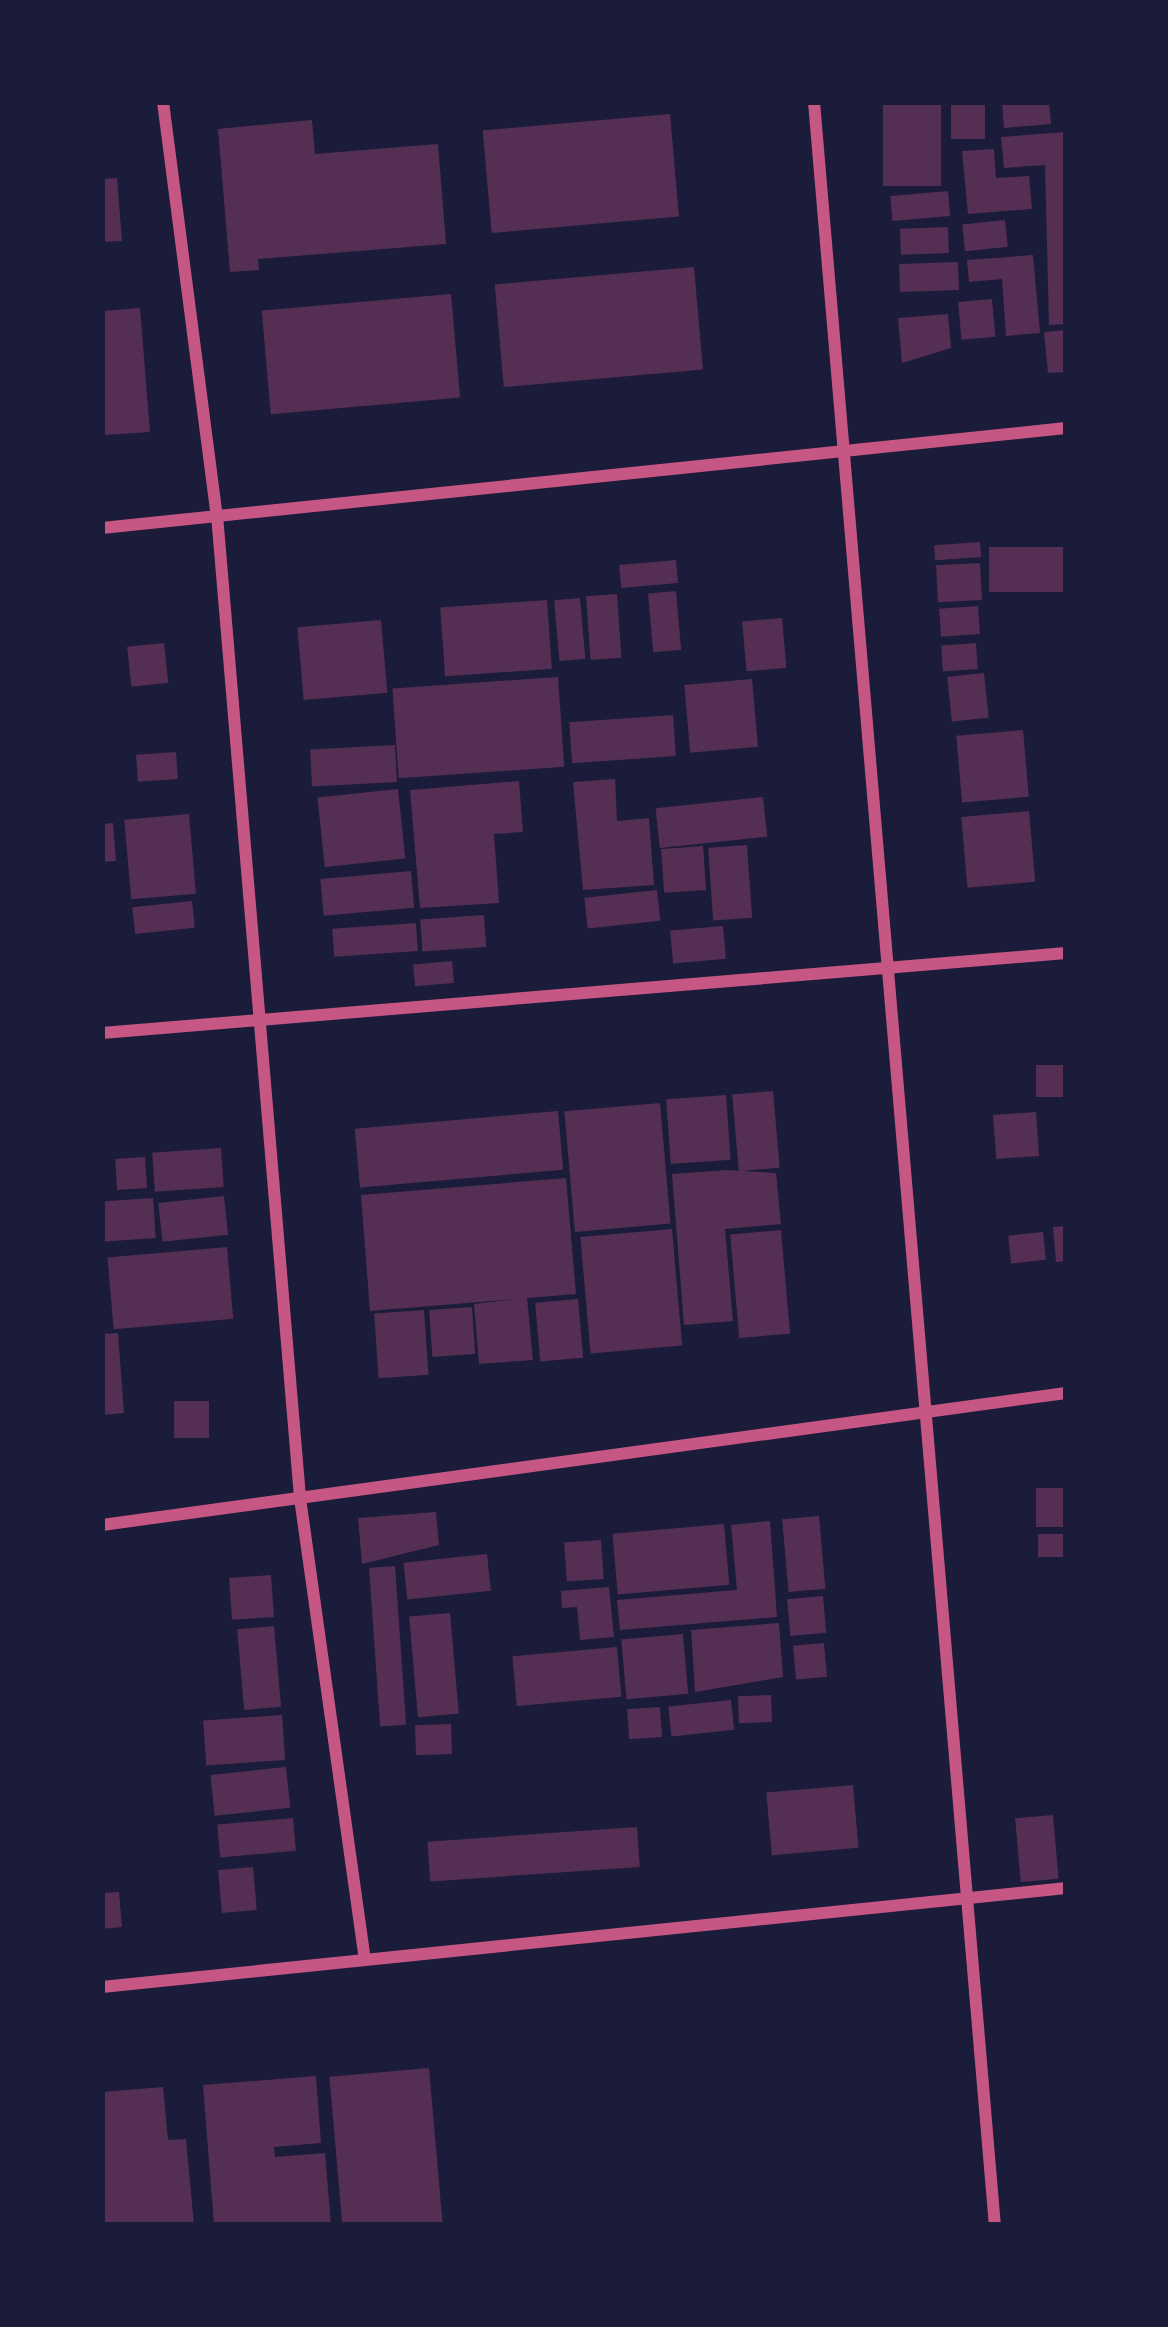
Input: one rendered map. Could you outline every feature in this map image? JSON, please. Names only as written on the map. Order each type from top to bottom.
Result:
[{"type":"street","points":[[163,102],[217,515],[255,1019],[300,1498],[365,1959]]},
{"type":"street","points":[[814,102],[930,1411],[960,1899],[995,2225]]},
{"type":"street","points":[[102,528],[1066,428]]},
{"type":"street","points":[[102,1033],[1066,953]]},
{"type":"street","points":[[102,1525],[1066,1393]]},
{"type":"street","points":[[102,1987],[1066,1888]]},
{"type":"building","points":[[883,102],[941,102],[941,186],[883,186]]},
{"type":"building","points":[[951,102],[985,102],[985,139],[951,139]]},
{"type":"building","points":[[1002,102],[1049,102],[1051,124],[1004,128]]},
{"type":"building","points":[[670,114],[679,217],[492,233],[483,130]]},
{"type":"building","points":[[312,120],[315,154],[438,144],[446,244],[258,259],[259,270],[230,272],[218,129]]},
{"type":"building","points":[[1066,132],[1066,324],[1049,325],[1045,165],[1004,168],[1001,137]]},
{"type":"building","points":[[994,149],[996,178],[1029,176],[1032,209],[968,214],[962,151]]},
{"type":"building","points":[[117,178],[122,241],[102,242],[102,179]]},
{"type":"building","points":[[948,191],[950,216],[892,221],[890,196]]},
{"type":"building","points":[[1005,220],[1008,247],[965,251],[962,224]]},
{"type":"building","points":[[948,227],[949,253],[901,255],[900,229]]},
{"type":"building","points":[[1033,255],[1040,333],[1006,336],[1002,279],[969,282],[967,260]]},
{"type":"building","points":[[958,262],[959,290],[900,292],[899,264]]},
{"type":"building","points":[[694,267],[703,370],[504,387],[495,284]]},
{"type":"building","points":[[451,294],[460,398],[271,414],[262,311]]},
{"type":"building","points":[[992,299],[995,337],[961,340],[958,302]]},
{"type":"building","points":[[140,308],[150,432],[104,435],[102,311]]},
{"type":"building","points":[[948,314],[951,348],[902,363],[898,318]]},
{"type":"building","points":[[1066,330],[1066,372],[1048,373],[1044,332]]},
{"type":"building","points":[[980,542],[981,557],[935,560],[934,545]]},
{"type":"building","points":[[989,547],[1066,547],[1066,592],[989,592]]},
{"type":"building","points":[[676,560],[678,583],[621,588],[619,565]]},
{"type":"building","points":[[980,563],[982,600],[938,602],[936,565]]},
{"type":"building","points":[[676,591],[681,650],[653,652],[648,593]]},
{"type":"building","points":[[617,594],[621,658],[591,660],[586,596]]},
{"type":"building","points":[[580,598],[585,659],[559,661],[554,600]]},
{"type":"building","points":[[547,600],[552,669],[445,676],[440,607]]},
{"type":"building","points":[[978,606],[980,634],[941,637],[939,609]]},
{"type":"building","points":[[782,618],[786,668],[747,671],[742,621]]},
{"type":"building","points":[[381,620],[387,693],[304,700],[297,627]]},
{"type":"building","points":[[164,643],[168,683],[131,687],[127,647]]},
{"type":"building","points":[[976,643],[978,669],[943,671],[941,645]]},
{"type":"building","points":[[984,673],[989,718],[952,722],[947,677]]},
{"type":"building","points":[[558,677],[564,767],[399,778],[392,689]]},
{"type":"building","points":[[752,679],[758,747],[690,753],[684,685]]},
{"type":"building","points":[[673,715],[676,756],[572,763],[569,722]]},
{"type":"building","points":[[1023,730],[1029,797],[962,803],[956,736]]},
{"type":"building","points":[[395,745],[397,782],[312,786],[310,749]]},
{"type":"building","points":[[176,752],[178,779],[138,782],[136,755]]},
{"type":"building","points":[[615,779],[617,821],[649,818],[654,885],[583,890],[573,782]]},
{"type":"building","points":[[519,781],[523,832],[494,834],[499,903],[420,908],[410,790]]},
{"type":"building","points":[[398,789],[405,859],[325,867],[317,797]]},
{"type":"building","points":[[763,797],[767,837],[660,848],[656,808]]},
{"type":"building","points":[[1029,811],[1035,882],[967,888],[961,817]]},
{"type":"building","points":[[189,814],[196,894],[131,899],[124,820]]},
{"type":"building","points":[[113,823],[116,861],[102,862],[102,824]]},
{"type":"building","points":[[747,845],[752,918],[713,921],[708,848]]},
{"type":"building","points":[[703,846],[706,890],[664,893],[661,849]]},
{"type":"building","points":[[411,871],[414,908],[324,916],[320,879]]},
{"type":"building","points":[[657,890],[660,921],[588,928],[584,898]]},
{"type":"building","points":[[192,901],[195,928],[135,934],[132,907]]},
{"type":"building","points":[[484,915],[486,947],[422,951],[420,919]]},
{"type":"building","points":[[416,923],[418,951],[334,957],[332,929]]},
{"type":"building","points":[[723,926],[726,959],[673,963],[670,931]]},
{"type":"building","points":[[452,961],[454,983],[415,986],[413,964]]},
{"type":"building","points":[[1036,1065],[1066,1065],[1066,1097],[1036,1097]]},
{"type":"building","points":[[773,1091],[780,1168],[739,1171],[732,1095]]},
{"type":"building","points":[[726,1095],[731,1160],[671,1164],[666,1099]]},
{"type":"building","points":[[660,1103],[671,1224],[575,1232],[564,1111]]},
{"type":"building","points":[[558,1111],[563,1170],[360,1188],[355,1129]]},
{"type":"building","points":[[1036,1112],[1039,1156],[996,1159],[993,1115]]},
{"type":"building","points":[[221,1148],[224,1187],[155,1192],[152,1153]]},
{"type":"building","points":[[145,1157],[147,1188],[117,1190],[115,1159]]},
{"type":"building","points":[[776,1173],[781,1224],[725,1229],[733,1321],[684,1325],[672,1174]]},
{"type":"building","points":[[566,1178],[576,1294],[527,1298],[533,1360],[479,1364],[474,1304],[516,1299],[370,1311],[361,1195]]},
{"type":"building","points":[[224,1196],[228,1235],[162,1242],[158,1203]]},
{"type":"building","points":[[153,1198],[156,1238],[105,1241],[102,1202]]},
{"type":"building","points":[[1066,1226],[1066,1261],[1056,1262],[1053,1227]]},
{"type":"building","points":[[672,1229],[682,1346],[591,1354],[580,1237]]},
{"type":"building","points":[[781,1230],[790,1334],[739,1338],[730,1234]]},
{"type":"building","points":[[1043,1232],[1046,1260],[1011,1264],[1008,1236]]},
{"type":"building","points":[[227,1247],[233,1319],[114,1329],[107,1257]]},
{"type":"building","points":[[578,1299],[583,1358],[540,1362],[535,1303]]},
{"type":"building","points":[[472,1307],[475,1354],[432,1357],[429,1310]]},
{"type":"building","points":[[424,1310],[429,1375],[379,1378],[374,1313]]},
{"type":"building","points":[[118,1333],[124,1413],[102,1415],[102,1334]]},
{"type":"building","points":[[174,1401],[209,1401],[209,1438],[174,1438]]},
{"type":"building","points":[[1036,1488],[1066,1488],[1066,1527],[1036,1527]]},
{"type":"building","points":[[436,1512],[439,1545],[362,1564],[358,1518]]},
{"type":"building","points":[[819,1516],[825,1589],[789,1592],[782,1519]]},
{"type":"building","points":[[770,1521],[777,1617],[620,1630],[617,1600],[737,1590],[731,1525]]},
{"type":"building","points":[[724,1524],[729,1585],[618,1595],[612,1534]]},
{"type":"building","points":[[1038,1534],[1066,1534],[1066,1557],[1038,1557]]},
{"type":"building","points":[[601,1540],[604,1579],[567,1581],[564,1543]]},
{"type":"building","points":[[487,1554],[491,1591],[407,1600],[403,1563]]},
{"type":"building","points":[[395,1566],[406,1725],[380,1726],[369,1568]]},
{"type":"building","points":[[271,1575],[274,1617],[232,1620],[229,1578]]},
{"type":"building","points":[[609,1587],[614,1637],[580,1640],[577,1607],[562,1608],[561,1591]]},
{"type":"building","points":[[823,1596],[826,1633],[790,1636],[787,1599]]},
{"type":"building","points":[[450,1613],[459,1714],[418,1717],[409,1617]]},
{"type":"building","points":[[779,1623],[783,1677],[695,1692],[691,1630]]},
{"type":"building","points":[[274,1626],[281,1707],[244,1710],[237,1629]]},
{"type":"building","points":[[683,1634],[688,1694],[626,1699],[621,1639]]},
{"type":"building","points":[[824,1643],[827,1677],[796,1680],[793,1646]]},
{"type":"building","points":[[617,1647],[621,1697],[517,1706],[512,1656]]},
{"type":"building","points":[[771,1695],[772,1722],[739,1723],[738,1696]]},
{"type":"building","points":[[731,1700],[734,1730],[671,1736],[668,1707]]},
{"type":"building","points":[[660,1707],[662,1737],[629,1739],[627,1709]]},
{"type":"building","points":[[282,1715],[285,1760],[206,1765],[203,1721]]},
{"type":"building","points":[[451,1724],[452,1754],[416,1755],[415,1725]]},
{"type":"building","points":[[286,1767],[290,1808],[215,1816],[210,1775]]},
{"type":"building","points":[[853,1785],[858,1848],[772,1855],[766,1793]]},
{"type":"building","points":[[1053,1815],[1059,1879],[1021,1882],[1015,1818]]},
{"type":"building","points":[[293,1818],[296,1851],[220,1857],[217,1825]]},
{"type":"building","points":[[637,1827],[640,1867],[430,1882],[428,1842]]},
{"type":"building","points":[[253,1867],[257,1910],[222,1913],[218,1870]]},
{"type":"building","points":[[119,1892],[122,1927],[102,1929],[102,1893]]},
{"type":"building","points":[[429,2068],[443,2225],[342,2225],[329,2077]]},
{"type":"building","points":[[316,2076],[321,2143],[274,2147],[275,2157],[325,2153],[331,2225],[214,2225],[203,2085]]},
{"type":"building","points":[[163,2087],[168,2140],[186,2139],[194,2225],[102,2225],[102,2092]]}]
